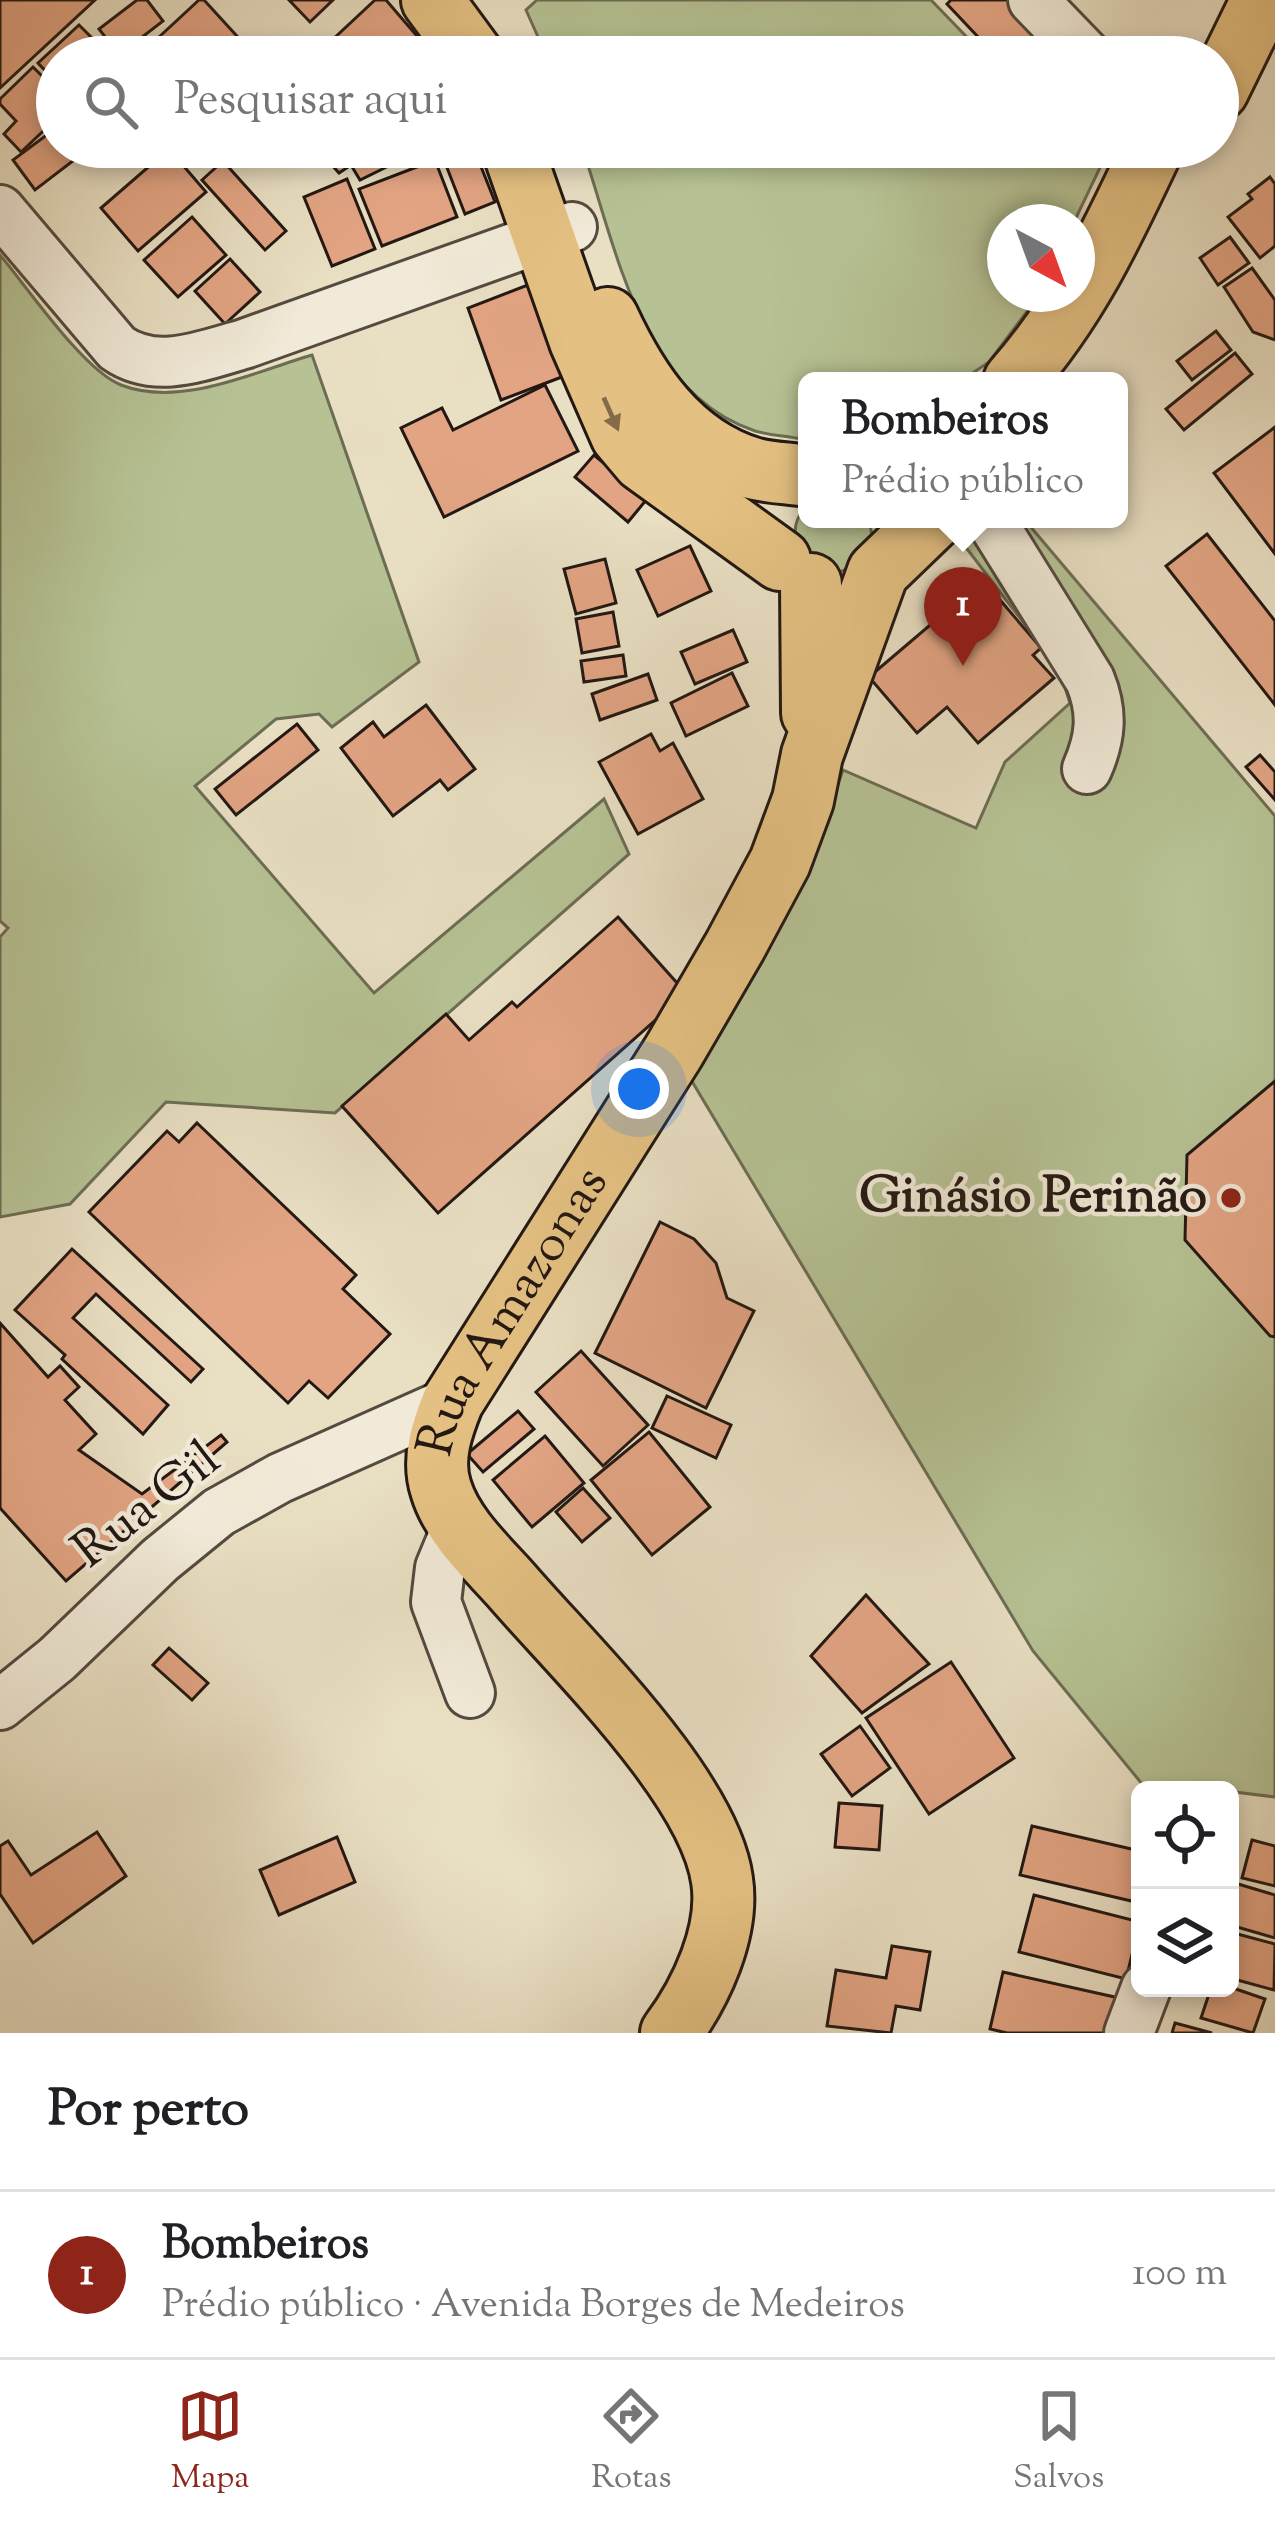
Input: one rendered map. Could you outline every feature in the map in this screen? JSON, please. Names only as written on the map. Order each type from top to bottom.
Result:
[{"type":"main road","points":[[431,0],[458,36]]},
{"type":"main road","points":[[474,0],[495,36]]},
{"type":"main road","points":[[1206,36],[1224,0]]},
{"type":"main road","points":[[1239,47],[1262,0]]},
{"type":"main road","points":[[524,168],[637,373],[665,412],[694,439],[752,467],[798,476]]},
{"type":"main road","points":[[547,168],[580,341],[621,436],[643,461],[796,572],[836,590],[854,586],[882,545],[915,528]]},
{"type":"main road","points":[[1022,372],[1053,337],[1100,262],[1143,168]]},
{"type":"main road","points":[[1071,372],[1122,301],[1182,168]]},
{"type":"main road","points":[[798,487],[776,517],[774,534],[796,572],[812,755]]},
{"type":"main road","points":[[812,755],[882,545]]},
{"type":"main road","name":"Rua Amazonas","points":[[671,2033],[705,1975],[720,1925],[723,1882],[712,1839],[661,1759],[459,1522],[440,1487],[438,1440],[453,1401],[735,946],[780,862],[803,800],[812,755]]},
{"type":"street","points":[[1033,0],[1068,36]]},
{"type":"street","points":[[0,210],[117,348],[136,361],[161,363],[244,344],[558,231]]},
{"type":"street","points":[[961,528],[1036,595]]},
{"type":"street","points":[[995,528],[1090,680],[1100,705],[1095,752],[1087,769]]},
{"type":"street","name":"Rua Gil","points":[[0,1705],[219,1512],[280,1478],[453,1401]]},
{"type":"street","points":[[459,1522],[440,1568],[436,1602],[470,1693]]},
{"type":"street","points":[[1129,2033],[1143,1997]]},
{"type":"green space","points":[[537,0],[931,0],[966,36],[538,36],[526,10]]},
{"type":"green space","points":[[589,168],[1100,168],[1083,204],[987,204],[987,312],[1026,312],[989,362],[974,372],[798,372],[798,438],[755,431],[716,412],[684,385],[638,312]]},
{"type":"green space","points":[[0,255],[74,346],[121,385],[144,391],[193,390],[312,355],[419,662],[332,727],[319,714],[276,719],[195,786],[374,993],[604,799],[629,854],[335,1113],[166,1102],[70,1204],[0,1217],[0,937],[8,928],[0,921]]},
{"type":"green space","points":[[798,518],[798,528],[871,528],[872,536],[851,566],[836,572],[815,570],[799,546],[796,523]]},
{"type":"green space","points":[[973,528],[1032,528],[1275,816],[1275,1797],[1239,1793],[1239,1781],[1140,1781],[1033,1651],[687,1073],[766,954],[807,874],[843,770],[976,828],[1005,762],[1070,703],[1059,669],[961,541]]},
{"type":"building","points":[[0,0],[95,0],[56,36],[36,36],[36,55],[0,88]]},
{"type":"building","points":[[137,0],[147,0],[163,21],[144,36],[104,36],[99,29]]},
{"type":"building","points":[[204,0],[237,36],[160,36]]},
{"type":"building","points":[[289,0],[333,0],[310,22]]},
{"type":"building","points":[[375,0],[386,0],[417,36],[336,36]]},
{"type":"building","points":[[951,0],[1010,0],[1043,36],[977,36],[947,4]]},
{"type":"building","points":[[79,25],[90,36],[67,36]]},
{"type":"building","points":[[33,67],[36,70],[36,138],[21,152],[4,134],[16,121],[0,99]]},
{"type":"building","points":[[36,143],[36,168],[64,168],[35,190],[13,160]]},
{"type":"building","points":[[147,168],[185,168],[206,192],[138,251],[101,208]]},
{"type":"building","points":[[215,168],[229,168],[286,231],[265,250],[202,180]]},
{"type":"building","points":[[353,168],[384,168],[360,180]]},
{"type":"building","points":[[414,168],[438,168],[457,217],[382,246],[359,189]]},
{"type":"building","points":[[447,168],[482,168],[495,202],[465,214]]},
{"type":"building","points":[[1270,177],[1275,184],[1275,246],[1260,258],[1228,217]]},
{"type":"building","points":[[347,179],[375,249],[332,266],[304,197]]},
{"type":"building","points":[[192,217],[226,255],[178,297],[144,260]]},
{"type":"building","points":[[1230,237],[1249,263],[1218,285],[1200,258]]},
{"type":"building","points":[[230,259],[260,292],[225,324],[195,291]]},
{"type":"building","points":[[1252,268],[1275,300],[1275,340],[1253,332],[1224,287]]},
{"type":"building","points":[[533,283],[567,375],[501,400],[468,308]]},
{"type":"building","points":[[1216,331],[1231,350],[1192,380],[1177,361]]},
{"type":"building","points":[[1235,353],[1252,374],[1184,430],[1166,409]]},
{"type":"building","points":[[545,385],[578,451],[444,517],[401,428],[442,408],[453,430]]},
{"type":"building","points":[[1275,427],[1275,554],[1214,473]]},
{"type":"building","points":[[594,455],[647,499],[628,522],[575,477]]},
{"type":"building","points":[[1207,534],[1275,621],[1275,705],[1166,566]]},
{"type":"building","points":[[690,546],[711,591],[658,616],[637,570]]},
{"type":"building","points":[[605,559],[616,603],[576,614],[564,569]]},
{"type":"building","points":[[983,580],[1041,648],[1033,655],[1054,678],[978,743],[947,707],[917,733],[869,677]]},
{"type":"building","points":[[613,612],[619,646],[582,653],[576,619]]},
{"type":"building","points":[[733,630],[747,662],[695,684],[681,652]]},
{"type":"building","points":[[623,655],[626,676],[584,682],[581,661]]},
{"type":"building","points":[[732,673],[748,706],[686,736],[671,703]]},
{"type":"building","points":[[648,674],[657,700],[600,720],[592,694]]},
{"type":"building","points":[[426,705],[475,769],[448,790],[440,780],[393,816],[341,748],[373,722],[384,737]]},
{"type":"building","points":[[297,724],[318,750],[236,815],[215,789]]},
{"type":"building","points":[[651,734],[660,751],[673,743],[703,799],[638,834],[599,762]]},
{"type":"building","points":[[1260,755],[1275,772],[1275,800],[1246,767]]},
{"type":"building","points":[[618,917],[686,993],[438,1213],[342,1106],[446,1014],[469,1040],[512,1002],[517,1007]]},
{"type":"building","name":"Ginásio Perinão","points":[[1275,1081],[1275,1337],[1185,1240],[1187,1155]]},
{"type":"building","points":[[197,1123],[356,1275],[343,1289],[390,1334],[328,1398],[309,1381],[288,1403],[89,1212],[167,1131],[179,1142]]},
{"type":"building","points":[[660,1222],[694,1239],[716,1263],[727,1298],[754,1311],[706,1408],[595,1353]]},
{"type":"building","points":[[72,1249],[203,1369],[191,1382],[96,1294],[73,1318],[168,1405],[143,1434],[15,1310]]},
{"type":"building","points":[[0,1323],[48,1377],[60,1366],[79,1387],[65,1400],[96,1434],[79,1450],[142,1494],[221,1435],[227,1442],[66,1581],[0,1508]]},
{"type":"building","points":[[581,1351],[648,1425],[603,1466],[536,1392]]},
{"type":"building","points":[[667,1396],[731,1425],[716,1458],[652,1428]]},
{"type":"building","points":[[518,1411],[534,1429],[483,1472],[467,1454]]},
{"type":"building","points":[[649,1432],[710,1507],[652,1555],[591,1480]]},
{"type":"building","points":[[545,1436],[584,1483],[532,1527],[493,1480]]},
{"type":"building","points":[[583,1488],[610,1518],[582,1542],[556,1512]]},
{"type":"building","points":[[866,1595],[929,1664],[862,1713],[811,1656]]},
{"type":"building","points":[[169,1648],[208,1683],[192,1700],[153,1665]]},
{"type":"building","points":[[951,1662],[1014,1758],[929,1814],[866,1718]]},
{"type":"building","points":[[860,1726],[890,1768],[852,1796],[821,1754]]},
{"type":"building","points":[[839,1803],[882,1806],[879,1850],[835,1847]]},
{"type":"building","points":[[1032,1826],[1131,1849],[1131,1901],[1020,1875]]},
{"type":"building","points":[[97,1832],[126,1876],[33,1943],[0,1894],[0,1846],[8,1841],[31,1875]]},
{"type":"building","points":[[337,1837],[355,1882],[279,1915],[260,1870]]},
{"type":"building","points":[[1252,1840],[1275,1846],[1275,1886],[1242,1878]]},
{"type":"building","points":[[1239,1884],[1275,1895],[1275,1938],[1239,1928]]},
{"type":"building","points":[[1034,1895],[1131,1920],[1126,1979],[1019,1952]]},
{"type":"building","points":[[1239,1934],[1275,1944],[1274,1990],[1239,1980]]},
{"type":"building","points":[[892,1946],[930,1952],[920,2010],[896,2006],[891,2033],[827,2026],[836,1970],[886,1978]]},
{"type":"building","points":[[1003,1972],[1119,1998],[1111,2033],[990,2029]]},
{"type":"building","points":[[1239,1990],[1265,1999],[1253,2033],[1201,2018],[1208,1997],[1239,1997]]},
{"type":"building","points":[[1175,2023],[1212,2033],[1172,2033]]},
{"type":"place","name":"Bombeiros","points":[[963,666]]},
{"type":"place","name":"Ginásio Perinão","points":[[1231,1198]]}]
